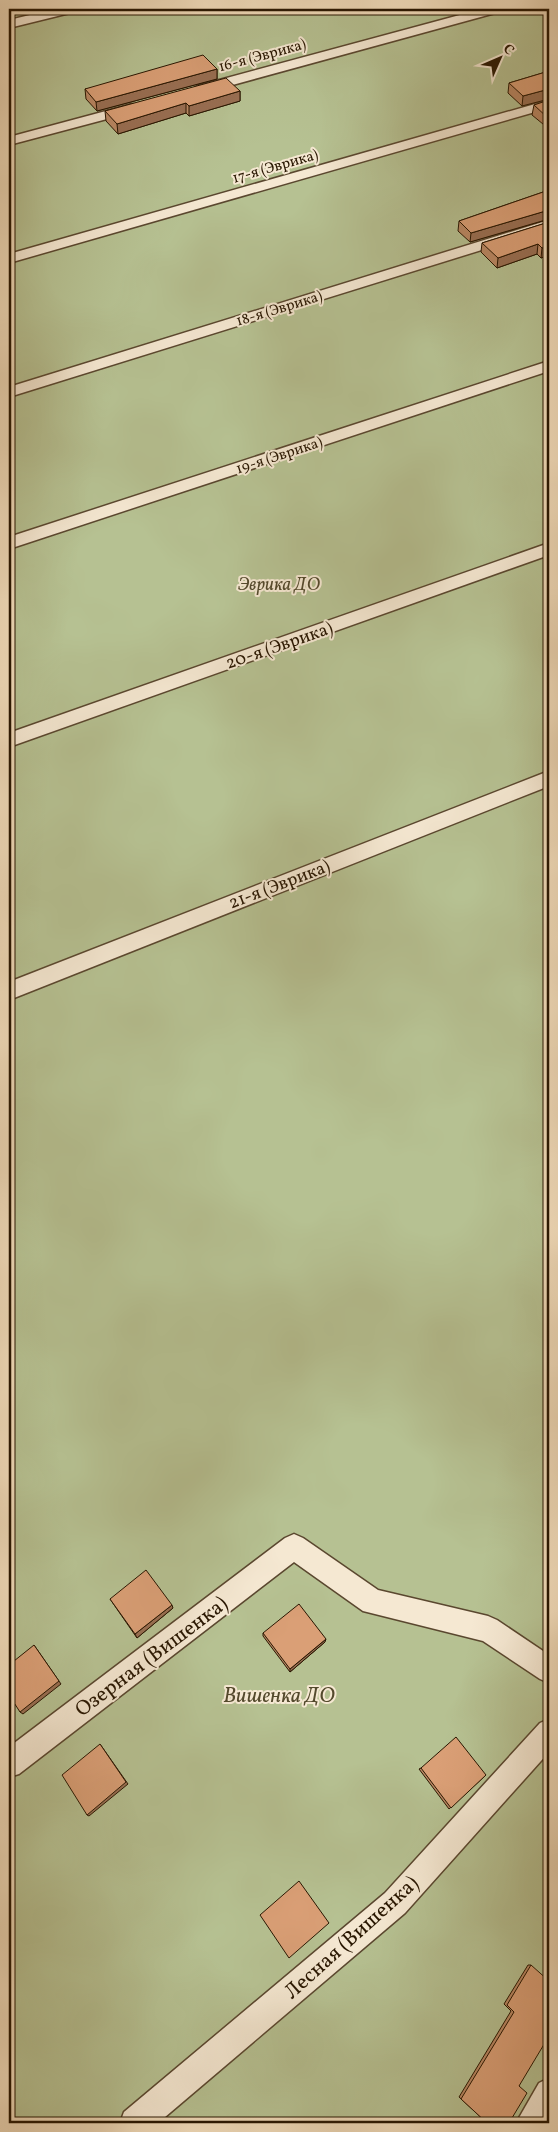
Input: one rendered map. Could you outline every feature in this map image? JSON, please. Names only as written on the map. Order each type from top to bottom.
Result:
[{"type":"lane","points":[[9,24],[70,9]]},
{"type":"lane","name":"16-я (Эврика)","points":[[190,92],[495,9]]},
{"type":"lane","name":"17-я (Эврика)","points":[[9,260],[549,104]]},
{"type":"lane","points":[[9,141],[142,105]]},
{"type":"lane","name":"18-я (Эврика)","points":[[9,392],[549,224]]},
{"type":"lane","name":"19-я (Эврика)","points":[[9,543],[549,366]]},
{"type":"lane","name":"20-я (Эврика)","points":[[9,740],[549,549]]},
{"type":"lane","name":"21-я (Эврика)","points":[[9,991],[549,778]]},
{"type":"lane","name":"Озерная (Вишенка)","points":[[9,1764],[294,1547],[372,1602],[488,1629],[549,1670]]},
{"type":"lane","name":"Лесная (Вишенка)","points":[[135,2123],[395,1903],[549,1732]]},
{"type":"lane","points":[[531,2123],[549,2093]]},
{"type":"green space","points":[[9,9],[549,9],[549,2123],[9,2123]]},
{"type":"building","points":[[203,55],[217,69],[96,102],[85,89]]},
{"type":"building","points":[[549,71],[549,89],[523,96],[509,83]]},
{"type":"building","points":[[226,78],[240,91],[189,106],[186,103],[117,124],[105,111]]},
{"type":"building","points":[[549,100],[549,119],[534,105]]},
{"type":"building","points":[[549,190],[549,210],[471,233],[459,221]]},
{"type":"building","points":[[549,222],[549,246],[542,248],[538,244],[498,258],[482,243]]},
{"type":"building","points":[[146,1570],[172,1605],[135,1634],[110,1599]]},
{"type":"building","points":[[299,1604],[326,1639],[290,1669],[263,1633]]},
{"type":"building","points":[[34,1645],[59,1681],[20,1712],[9,1695],[9,1665]]},
{"type":"building","points":[[456,1737],[486,1775],[451,1808],[421,1768]]},
{"type":"building","points":[[100,1744],[126,1782],[87,1815],[62,1775]]},
{"type":"building","points":[[299,1881],[329,1923],[289,1958],[260,1915]]},
{"type":"building","points":[[531,1965],[549,1981],[549,2036],[519,2086],[527,2093],[509,2123],[487,2123],[461,2099],[514,2012],[507,2005]]},
{"type":"park label","name":"Эврика ДО","points":[[279,584]]},
{"type":"park label","name":"Вишенка ДО","points":[[279,1695]]}]
